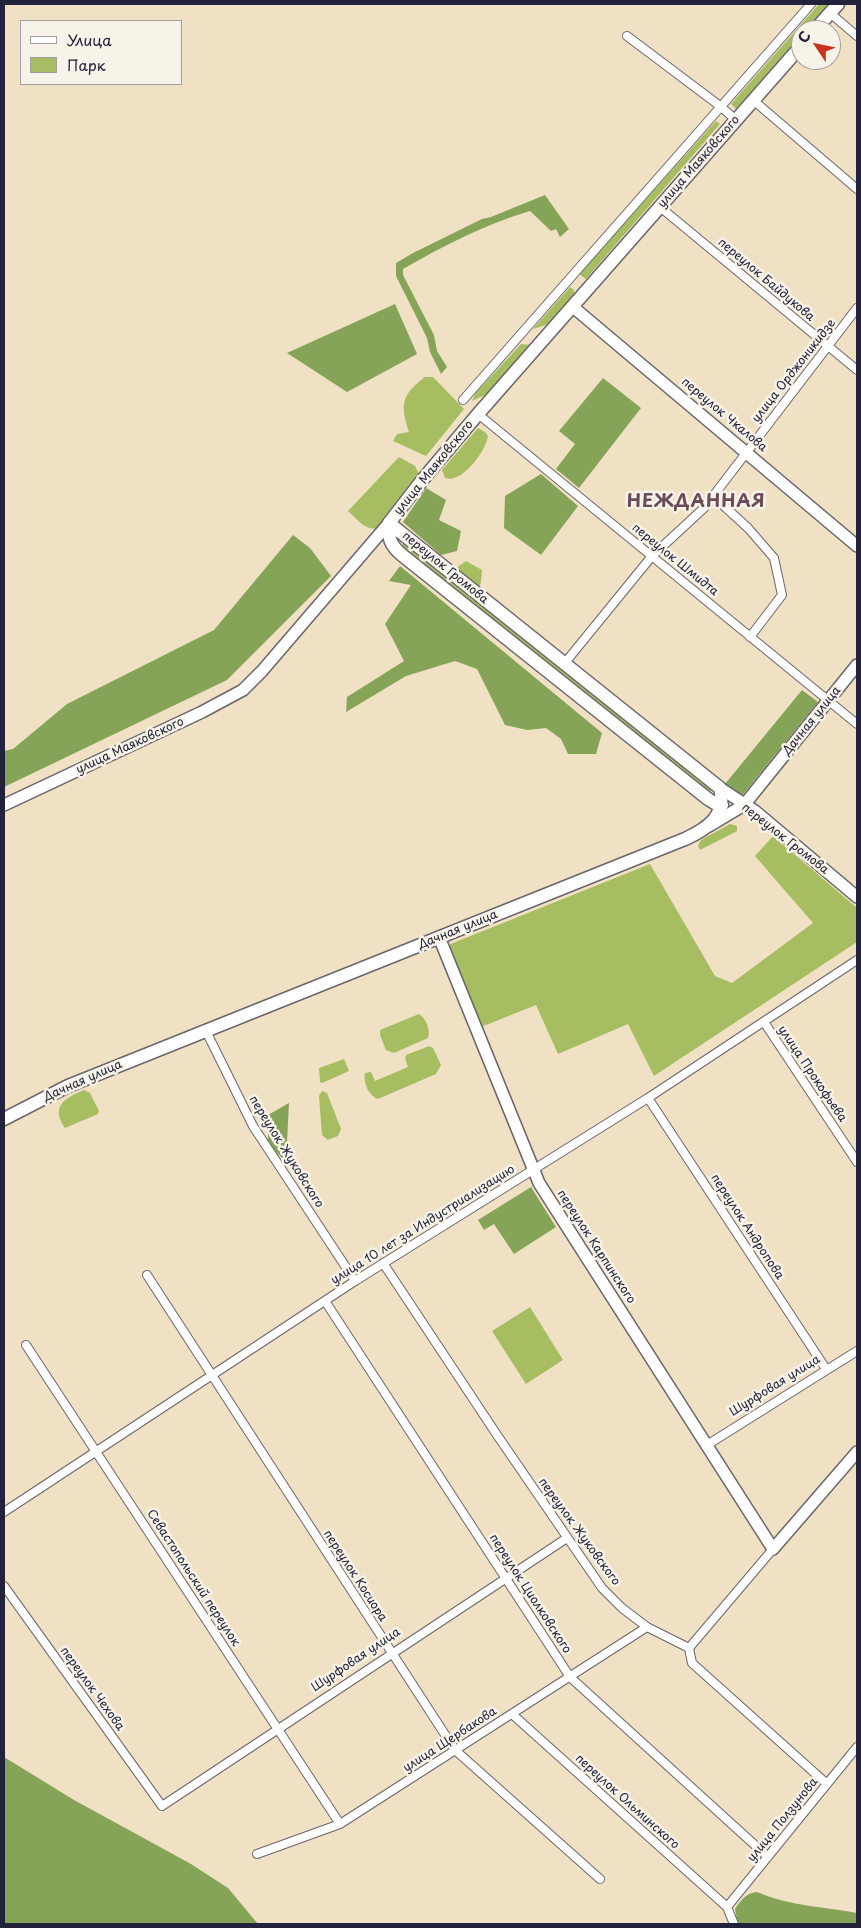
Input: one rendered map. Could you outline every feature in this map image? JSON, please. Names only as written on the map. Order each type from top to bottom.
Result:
[{"type":"main road","points":[[824,20],[834,9]]},
{"type":"main road","name":"улица Маяковского","points":[[389,523],[478,414],[791,57]]},
{"type":"main road","name":"переулок Громова","points":[[389,523],[720,788]]},
{"type":"main road","name":"переулок Громова","points":[[389,523],[390,539],[394,548],[402,555],[708,799],[716,804],[722,804]]},
{"type":"main road","points":[[704,825],[716,818],[722,804],[720,788]]},
{"type":"main road","points":[[704,825],[709,807],[708,799]]},
{"type":"main road","name":"Дачная улица","points":[[4,1112],[86,1075],[290,993],[666,847],[695,835],[704,825]]},
{"type":"main road","name":"Дачная улица","points":[[4,1119],[38,1097]]},
{"type":"street","name":"улица Маяковского","points":[[463,400],[810,4]]},
{"type":"street","points":[[834,9],[857,36]]},
{"type":"street","points":[[627,36],[736,120]]},
{"type":"street","points":[[753,100],[857,189]]},
{"type":"street","name":"переулок Байдукова","points":[[660,207],[857,370]]},
{"type":"street","name":"переулок Чкалова","points":[[573,307],[857,546]]},
{"type":"street","name":"улица Орджоникидзе","points":[[564,664],[652,556],[704,508],[857,308]]},
{"type":"street","name":"переулок Шмидта","points":[[478,414],[857,724]]},
{"type":"street","points":[[713,496],[748,528],[774,558],[782,595],[750,637]]},
{"type":"street","name":"улица Маяковского","points":[[4,805],[202,712],[243,690],[389,523]]},
{"type":"street","name":"Дачная улица","points":[[704,825],[744,805],[857,665]]},
{"type":"street","name":"переулок Громова","points":[[720,788],[755,811],[857,896]]},
{"type":"street","points":[[722,804],[744,805]]},
{"type":"street","name":"переулок Карпинского","points":[[438,934],[534,1169],[545,1191],[773,1549]]},
{"type":"street","name":"улица 10 лет за Индустриализацию","points":[[4,1512],[355,1281],[648,1098],[857,960]]},
{"type":"street","name":"улица Прокофьева","points":[[764,1022],[857,1162]]},
{"type":"street","name":"переулок Жуковского","points":[[204,1028],[253,1126],[355,1281]]},
{"type":"street","name":"переулок Андропова","points":[[648,1098],[826,1369]]},
{"type":"street","name":"переулок Жуковского","points":[[383,1264],[602,1588],[622,1608],[647,1627],[689,1648]]},
{"type":"street","name":"переулок Косиора","points":[[147,1275],[455,1750],[600,1879]]},
{"type":"street","name":"переулок Циолковского","points":[[325,1301],[570,1677],[768,1857]]},
{"type":"street","name":"Севастопольский переулок","points":[[26,1345],[340,1824]]},
{"type":"street","name":"Шурфовая улица","points":[[707,1445],[857,1351]]},
{"type":"street","points":[[827,1784],[692,1663],[689,1648],[857,1452]]},
{"type":"street","name":"Шурфовая улица","points":[[162,1806],[567,1538]]},
{"type":"street","name":"переулок Чехова","points":[[4,1586],[162,1806]]},
{"type":"street","name":"улица Щербакова","points":[[257,1854],[340,1824],[647,1627]]},
{"type":"street","name":"переулок Ольминского","points":[[512,1714],[727,1907]]},
{"type":"street","name":"улица Ползунова","points":[[727,1907],[857,1747]]},
{"type":"street","points":[[727,1907],[734,1924]]},
{"type":"green space","points":[[819,4],[829,4],[815,20],[805,20]]},
{"type":"green space","points":[[791,36],[791,46],[736,109],[731,104]]},
{"type":"green space","points":[[716,121],[720,124],[586,279],[579,274]]},
{"type":"green space","points":[[545,195],[569,229],[560,237],[556,229],[551,231],[530,211],[497,222],[465,236],[403,269],[403,275],[434,335],[437,351],[447,367],[441,374],[430,352],[427,338],[396,276],[396,263],[482,219]]},
{"type":"green space","points":[[570,287],[574,290],[574,294],[549,324],[533,329]]},
{"type":"green space","points":[[395,304],[417,354],[347,392],[287,353]]},
{"type":"green space","points":[[521,344],[531,345],[487,394],[472,401],[475,394]]},
{"type":"green space","points":[[425,377],[433,377],[464,409],[426,456],[393,441],[397,434],[409,432],[404,415],[405,401],[411,389]]},
{"type":"green space","points":[[603,378],[641,408],[579,488],[556,469],[575,444],[559,431]]},
{"type":"green space","points":[[478,428],[488,436],[483,450],[466,471],[452,479],[445,478],[442,470]]},
{"type":"green space","points":[[399,457],[415,466],[419,474],[390,510],[380,528],[366,527],[348,511]]},
{"type":"green space","points":[[541,474],[578,506],[541,555],[504,528],[505,496]]},
{"type":"green space","points":[[426,488],[446,500],[439,520],[461,531],[457,551],[441,555],[403,522]]},
{"type":"green space","points":[[293,535],[310,548],[331,576],[227,680],[4,787],[4,751],[13,749],[67,704],[214,630]]},
{"type":"green space","points":[[405,541],[714,788],[709,793],[401,547]]},
{"type":"green space","points":[[466,561],[482,570],[479,588],[455,569]]},
{"type":"green space","points":[[400,566],[602,733],[596,754],[568,754],[561,739],[546,728],[527,730],[505,725],[477,669],[455,661],[406,676],[346,712],[347,697],[404,661],[385,624],[411,585],[389,581]]},
{"type":"green space","points":[[802,690],[818,702],[741,797],[725,784]]},
{"type":"green space","points":[[730,824],[737,826],[737,831],[700,850],[698,846],[701,840]]},
{"type":"green space","points":[[773,836],[857,908],[857,942],[654,1076],[628,1024],[558,1054],[536,1005],[481,1027],[448,945],[650,864],[715,976],[732,983],[813,923],[755,856]]},
{"type":"green space","points":[[419,1014],[424,1018],[427,1025],[428,1038],[394,1053],[386,1050],[380,1030]]},
{"type":"green space","points":[[429,1046],[433,1048],[441,1065],[436,1074],[378,1099],[369,1092],[365,1081],[365,1073],[371,1072],[375,1081],[408,1067],[406,1055]]},
{"type":"green space","points":[[344,1059],[349,1071],[322,1083],[320,1082],[319,1068]]},
{"type":"green space","points":[[84,1090],[90,1093],[99,1111],[98,1114],[65,1128],[59,1114],[59,1108],[71,1096]]},
{"type":"green space","points":[[322,1091],[327,1093],[341,1129],[338,1136],[328,1140],[322,1135],[319,1096]]},
{"type":"green space","points":[[289,1103],[286,1162],[268,1144],[268,1115]]},
{"type":"green space","points":[[531,1187],[556,1227],[514,1254],[494,1224],[484,1230],[478,1220]]},
{"type":"green space","points":[[530,1307],[563,1360],[526,1384],[492,1331]]},
{"type":"green space","points":[[4,1757],[74,1800],[191,1864],[228,1888],[258,1924],[4,1924]]},
{"type":"green space","points":[[757,1892],[783,1901],[857,1913],[857,1924],[738,1924],[735,1909],[744,1898]]},
{"type":"district","name":"НЕЖДАННАЯ","points":[[696,502]]}]
